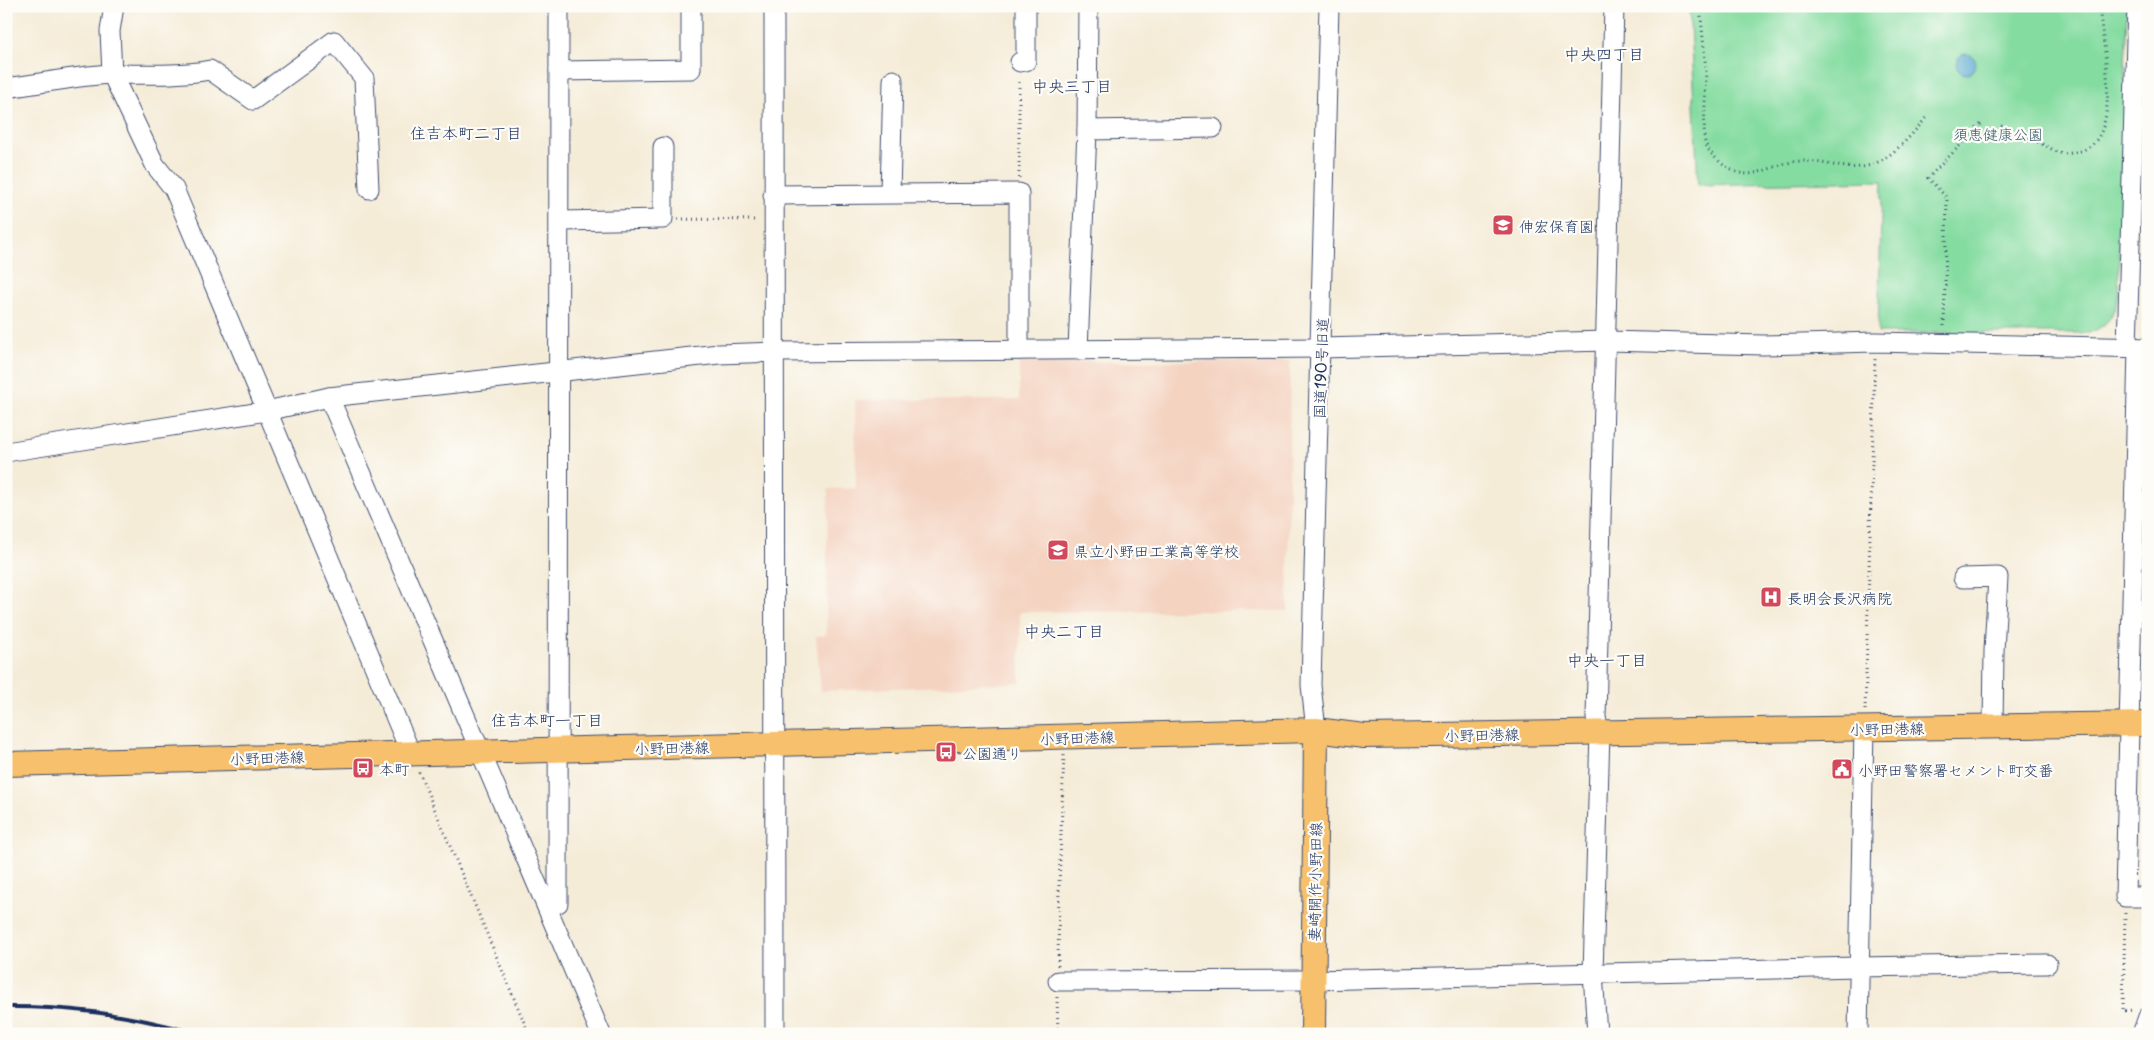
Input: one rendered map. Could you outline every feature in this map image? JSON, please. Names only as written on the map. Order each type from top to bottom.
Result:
[{"type":"main road","name":"小野田港線","points":[[6,764],[1316,730],[1364,736],[2138,724]]},
{"type":"main road","name":"妻崎開作小野田線","points":[[1312,1034],[1316,730]]},
{"type":"street","points":[[114,6],[110,31],[112,74],[155,165],[174,189],[411,754]]},
{"type":"street","points":[[548,908],[558,903],[559,6]]},
{"type":"street","points":[[560,71],[631,72],[690,69],[691,6]]},
{"type":"street","points":[[774,6],[773,745],[775,1034]]},
{"type":"street","points":[[1020,62],[1026,61],[1026,6]]},
{"type":"street","points":[[1078,350],[1087,130],[1088,6]]},
{"type":"street","name":"国道190号旧道","points":[[1316,730],[1311,686],[1329,6]]},
{"type":"street","points":[[1597,1034],[1592,973],[1600,732],[1596,718],[1614,6]]},
{"type":"street","points":[[2137,6],[2140,186],[2138,724],[2125,897],[2148,897]]},
{"type":"street","points":[[6,88],[112,74],[150,76],[210,70],[253,100],[334,41],[364,78],[369,189]]},
{"type":"street","points":[[890,193],[893,80]]},
{"type":"street","points":[[1087,130],[1213,128]]},
{"type":"street","points":[[560,221],[663,219],[663,147]]},
{"type":"street","points":[[773,195],[1019,193],[1019,350]]},
{"type":"street","points":[[6,452],[267,411],[329,397],[719,354],[1320,348],[1607,342],[1763,345],[1875,342],[2138,348]]},
{"type":"street","points":[[329,397],[601,1034]]},
{"type":"street","points":[[1963,578],[1998,577],[1994,651],[1993,727]]},
{"type":"street","points":[[1858,1034],[1864,728]]},
{"type":"street","points":[[1058,981],[1313,980],[2047,964]]},
{"type":"street","points":[[2142,1034],[2145,1014]]},
{"type":"path","points":[[1700,6],[1706,70],[1704,137],[1706,148],[1729,170],[1746,175],[1798,161],[1866,167],[1880,161],[1895,149],[1915,131],[1928,115]]},
{"type":"path","points":[[2001,126],[2012,129],[2061,154],[2090,147],[2100,135],[2105,119],[2107,100],[2107,64],[2102,41],[2099,6]]},
{"type":"path","points":[[1019,193],[1020,62]]},
{"type":"path","points":[[1944,345],[1946,198],[1928,178],[1982,122]]},
{"type":"path","points":[[663,219],[773,220]]},
{"type":"path","points":[[1864,728],[1870,464],[1875,342]]},
{"type":"path","points":[[1058,1034],[1058,886],[1065,737]]},
{"type":"path","points":[[411,754],[529,1034]]},
{"type":"path","points":[[2125,897],[2123,1011],[2135,1010],[2145,1014]]},
{"type":"shaded area","name":"県立小野田工業高等学校","points":[[1290,361],[1288,611],[1020,612],[1020,683],[821,691],[816,636],[826,635],[828,489],[856,488],[855,400],[1019,400],[1019,362]]},
{"type":"green space","name":"須恵健康公園","points":[[1689,6],[2127,6],[2118,299],[2105,324],[2089,333],[1878,333],[1882,181],[1698,185]]},
{"type":"water","points":[[1966,54],[1973,57],[1976,64],[1973,71],[1966,74],[1959,71],[1956,64],[1959,57]]},
{"type":"railway","points":[[6,1007],[55,1008],[104,1013],[152,1022],[199,1034]]},
{"type":"place","name":"伸宏保育園","points":[[1503,225]]},
{"type":"place","name":"県立小野田工業高等学校","points":[[1058,550]]},
{"type":"place","name":"長明会長沢病院","points":[[1771,597]]},
{"type":"place","name":"公園通り","points":[[946,752]]},
{"type":"place","name":"本町","points":[[363,768]]},
{"type":"place","name":"小野田警察署セメント町交番","points":[[1842,769]]},
{"type":"district","name":"中央四丁目","points":[[1604,53]]},
{"type":"district","name":"中央三丁目","points":[[1072,85]]},
{"type":"district","name":"住吉本町二丁目","points":[[466,132]]},
{"type":"district","name":"中央二丁目","points":[[1064,630]]},
{"type":"district","name":"中央一丁目","points":[[1607,659]]},
{"type":"district","name":"住吉本町一丁目","points":[[547,719]]}]
